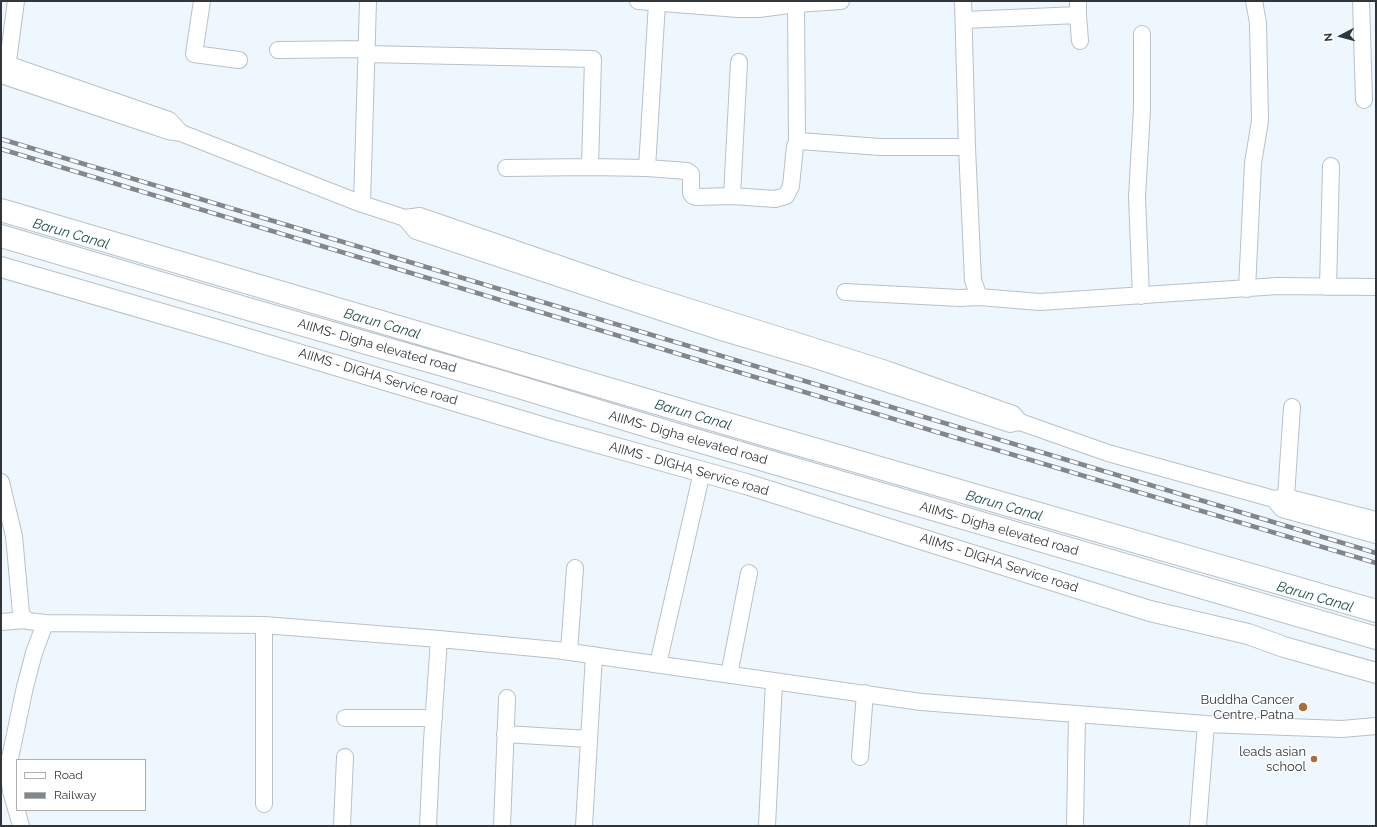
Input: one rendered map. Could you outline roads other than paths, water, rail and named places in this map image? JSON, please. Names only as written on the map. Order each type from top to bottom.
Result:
[{"type":"highway","name":"AIIMS- Digha elevated road","points":[[1,210],[762,434],[1376,611]]},
{"type":"highway","name":"AIIMS- Digha elevated road","points":[[1,236],[1376,638]]},
{"type":"main road","name":"AIIMS - DIGHA Service road","points":[[1,268],[250,339],[552,430],[746,484],[1150,611],[1248,634],[1284,647],[1376,673]]},
{"type":"street","points":[[16,1],[4,70],[168,131],[181,133],[362,204],[405,218],[416,231],[718,331],[806,357],[1010,424],[1020,422],[1108,453],[1280,502],[1376,535]]},
{"type":"street","points":[[202,1],[194,54],[239,60]]},
{"type":"street","points":[[362,204],[368,1]]},
{"type":"street","points":[[638,1],[738,9],[759,9],[796,4],[841,1]]},
{"type":"street","points":[[963,1],[966,147],[973,280],[979,297]]},
{"type":"street","points":[[1247,288],[1253,163],[1260,121],[1258,23],[1254,1]]},
{"type":"street","points":[[1361,1],[1364,100]]},
{"type":"street","points":[[648,168],[657,3]]},
{"type":"street","points":[[506,168],[590,167],[648,168],[687,171],[691,177],[691,193],[693,196],[732,196],[775,199],[786,196],[791,186],[794,151],[797,143],[796,4]]},
{"type":"street","points":[[964,20],[1078,8],[1080,42]]},
{"type":"street","points":[[1141,296],[1137,197],[1142,109],[1142,34]]},
{"type":"street","points":[[278,50],[593,59],[590,167]]},
{"type":"street","points":[[732,196],[739,62]]},
{"type":"street","points":[[797,143],[800,141],[805,141],[880,148],[966,147]]},
{"type":"street","points":[[1328,287],[1331,166]]},
{"type":"street","points":[[845,292],[960,298],[979,297],[1040,302],[1278,286],[1376,287]]},
{"type":"street","points":[[1280,502],[1292,407]]},
{"type":"street","points":[[658,664],[702,472]]},
{"type":"street","points":[[1,482],[14,536],[21,613],[26,620]]},
{"type":"street","points":[[1280,502],[1376,520]]},
{"type":"street","points":[[569,652],[575,568]]},
{"type":"street","points":[[729,675],[749,573]]},
{"type":"street","points":[[1,622],[26,620],[45,623],[264,625],[439,639],[569,652],[920,702],[1206,724],[1342,729],[1376,726]]},
{"type":"street","points":[[16,808],[11,791],[9,776],[10,758],[25,687],[34,653],[45,623]]},
{"type":"street","points":[[264,625],[264,804]]},
{"type":"street","points":[[428,826],[439,639]]},
{"type":"street","points":[[584,826],[594,655]]},
{"type":"street","points":[[767,826],[774,681]]},
{"type":"street","points":[[860,757],[865,694]]},
{"type":"street","points":[[502,826],[507,698]]},
{"type":"street","points":[[1075,826],[1076,714]]},
{"type":"street","points":[[345,718],[434,718]]},
{"type":"street","points":[[1198,826],[1206,724]]},
{"type":"street","points":[[506,734],[589,739]]},
{"type":"street","points":[[342,826],[345,757]]},
{"type":"street","points":[[17,811],[21,826]]},
{"type":"railway","points":[[1,139],[1376,553]]},
{"type":"railway","points":[[1,149],[930,430],[1376,563]]},
{"type":"place","name":"Buddha Cancer Centre, Patna","points":[[1303,707]]},
{"type":"place","name":"leads asian school","points":[[1314,759]]},
{"type":"water label","name":"Barun Canal","points":[[71,234]]},
{"type":"water label","name":"Barun Canal","points":[[382,324]]},
{"type":"water label","name":"Barun Canal","points":[[693,415]]},
{"type":"water label","name":"Barun Canal","points":[[1004,506]]},
{"type":"water label","name":"Barun Canal","points":[[1315,597]]}]
